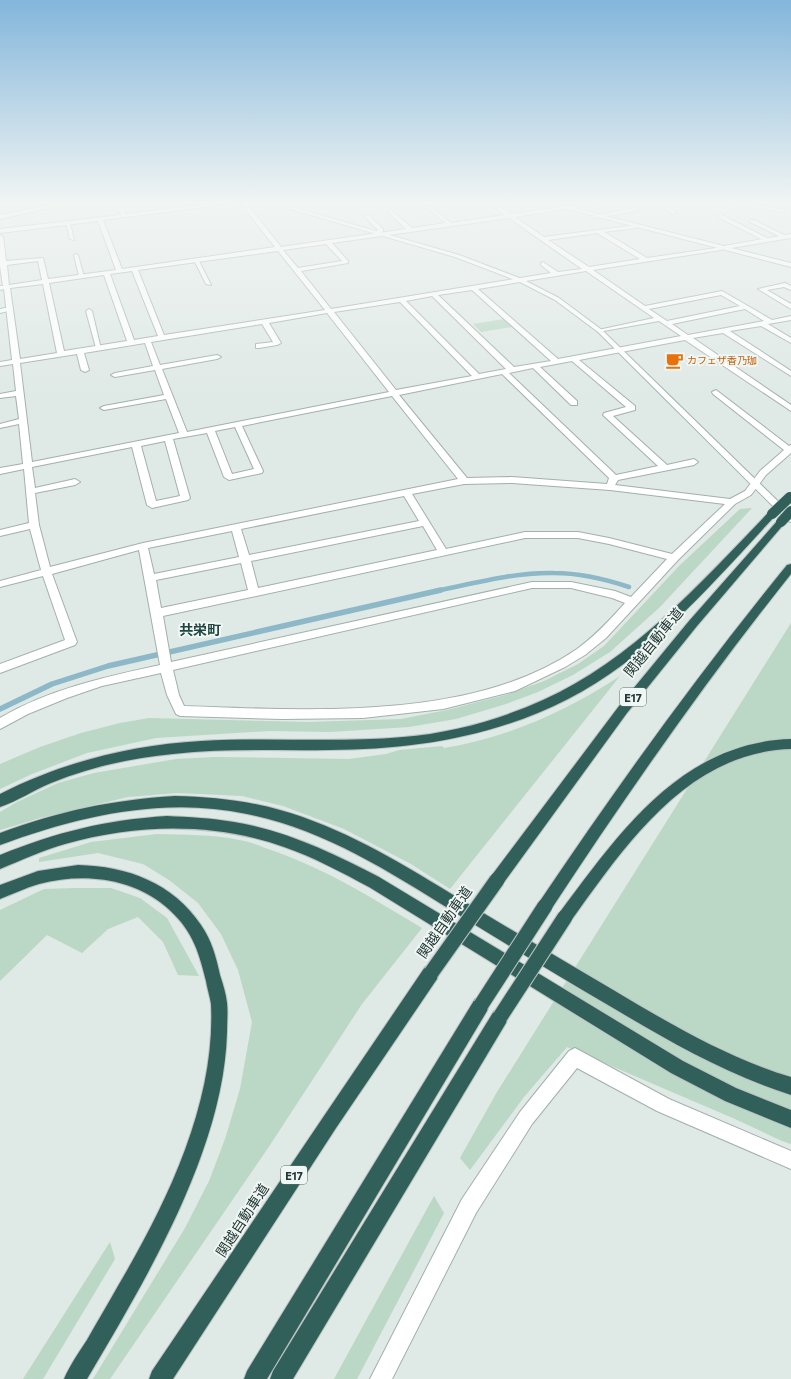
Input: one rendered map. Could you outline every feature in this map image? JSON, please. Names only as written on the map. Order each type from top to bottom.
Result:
[{"type":"highway","points":[[0,801],[36,783],[70,770],[100,760],[134,754],[203,746],[353,744],[406,741],[441,736],[505,720],[566,695],[622,660],[781,518],[790,497]]},
{"type":"highway","name":"関越自動車道","points":[[160,1379],[330,1122],[431,973],[563,788],[641,686],[781,518],[791,511]]},
{"type":"highway","points":[[255,1379],[481,1005],[609,809],[746,622],[791,567]]},
{"type":"highway","points":[[281,1379],[500,1017],[565,916],[638,823],[664,797],[683,782],[718,760],[741,752],[764,747],[791,744]]},
{"type":"highway","points":[[0,839],[38,824],[101,808],[131,804],[161,802],[220,804],[250,808],[280,816],[346,841],[387,862],[598,991],[684,1040],[733,1064],[791,1086]]},
{"type":"highway","points":[[0,862],[26,850],[82,833],[146,823],[207,824],[237,828],[268,835],[322,855],[361,875],[677,1067],[731,1095],[791,1118]]},
{"type":"highway","points":[[0,892],[33,879],[77,872],[100,872],[122,875],[143,882],[162,894],[179,908],[193,926],[204,945],[213,969],[218,997],[220,1026],[217,1060],[210,1096],[198,1139],[179,1187],[157,1234],[119,1304],[75,1379]]},
{"type":"street","points":[[0,669],[72,642],[46,571],[34,525],[10,309],[3,288],[2,268]]},
{"type":"street","points":[[43,268],[61,354]]},
{"type":"street","points":[[3,288],[139,268]]},
{"type":"street","points":[[306,268],[296,270],[464,481]]},
{"type":"street","points":[[489,268],[520,280],[557,299],[600,331],[755,483],[781,518]]},
{"type":"street","points":[[549,268],[556,274]]},
{"type":"street","points":[[0,364],[592,268]]},
{"type":"street","points":[[134,269],[162,338]]},
{"type":"street","points":[[588,269],[791,409]]},
{"type":"street","points":[[106,273],[131,343]]},
{"type":"street","points":[[791,288],[785,285],[761,289],[791,307]]},
{"type":"street","points":[[472,288],[557,362]]},
{"type":"street","points":[[644,308],[722,293],[771,322]]},
{"type":"street","points":[[432,294],[512,370]]},
{"type":"street","points":[[401,299],[478,377]]},
{"type":"street","points":[[600,331],[747,307]]},
{"type":"street","points":[[0,472],[512,370],[791,318]]},
{"type":"street","points":[[259,346],[277,343],[264,321]]},
{"type":"street","points":[[762,324],[791,341]]},
{"type":"street","points":[[725,331],[791,374]]},
{"type":"street","points":[[147,340],[184,435]]},
{"type":"street","points":[[80,351],[85,370]]},
{"type":"street","points":[[115,375],[217,357]]},
{"type":"street","points":[[574,359],[632,408],[607,415],[665,468]]},
{"type":"street","points":[[535,366],[574,402]]},
{"type":"street","points":[[504,372],[612,483]]},
{"type":"street","points":[[143,546],[151,578],[163,648],[175,704],[180,711],[328,715],[387,711],[444,704],[511,688],[561,664],[581,652],[602,635],[674,558],[732,502],[748,493],[763,473],[790,449],[716,392]]},
{"type":"street","points":[[0,396],[20,393]]},
{"type":"street","points":[[104,408],[170,396]]},
{"type":"street","points":[[0,426],[23,421]]},
{"type":"street","points":[[211,431],[229,477],[259,471],[238,425]]},
{"type":"street","points":[[136,445],[152,505],[185,498],[168,438]]},
{"type":"street","points":[[612,483],[665,468],[694,462]]},
{"type":"street","points":[[0,584],[143,546],[464,481],[512,480],[612,483],[732,502]]},
{"type":"street","points":[[31,491],[75,482]]},
{"type":"street","points":[[407,493],[443,552]]},
{"type":"street","points":[[151,578],[425,523]]},
{"type":"street","points":[[0,533],[34,525]]},
{"type":"street","points":[[236,527],[254,592]]},
{"type":"street","points":[[157,613],[525,535],[578,535],[609,541],[674,558]]},
{"type":"street","points":[[0,724],[13,716],[62,695],[102,682],[532,585],[571,585],[615,595],[632,602]]},
{"type":"street","points":[[381,1379],[469,1206],[526,1118],[575,1057],[663,1106],[791,1160]]},
{"type":"lane","points":[[80,268],[82,276]]},
{"type":"lane","points":[[200,268],[209,284]]},
{"type":"lane","points":[[0,311],[10,309]]},
{"type":"lane","points":[[89,311],[99,348]]},
{"type":"green space","points":[[504,319],[512,327],[481,332],[473,324]]},
{"type":"green space","points":[[752,508],[660,607],[610,652],[573,675],[538,692],[506,704],[456,719],[409,727],[330,732],[270,731],[156,738],[87,753],[32,774],[0,789],[0,764],[40,747],[81,733],[120,723],[149,718],[309,722],[401,719],[447,710],[505,695],[544,681],[578,664],[604,646],[680,565],[740,509]]},
{"type":"green space","points":[[791,623],[791,1144],[567,1047],[524,1097],[470,1170],[460,1158],[497,1092]]},
{"type":"green space","points":[[620,676],[450,889],[411,864],[344,829],[283,806],[242,796],[178,793],[128,797],[40,818],[0,830],[0,812],[17,802],[58,783],[94,773],[176,759],[215,757],[349,759],[386,754],[399,750],[442,746],[444,748],[491,737],[558,712]]},
{"type":"green space","points":[[157,834],[219,837],[252,843],[286,855],[326,873],[422,928],[362,1004],[270,1145],[110,1379],[93,1379],[185,1228],[209,1181],[225,1139],[240,1089],[252,1022],[238,970],[221,934],[198,903],[169,880],[143,864],[98,853],[39,862],[39,858],[91,842]]},
{"type":"green space","points":[[111,888],[140,898],[167,918],[199,976],[178,975],[163,942],[138,917],[108,929],[82,953],[47,935],[0,981],[0,910],[44,889]]},
{"type":"green space","points":[[434,1196],[444,1213],[357,1379],[334,1379]]},
{"type":"green space","points":[[110,1242],[115,1259],[43,1379],[23,1379]]},
{"type":"waterway","points":[[436,591],[495,579],[539,573],[583,575],[629,587]]},
{"type":"waterway","points":[[0,709],[52,684],[108,666],[441,590]]},
{"type":"place","name":"カフェザ香乃珈","points":[[674,360]]},
{"type":"district","name":"共栄町","points":[[200,629]]}]
